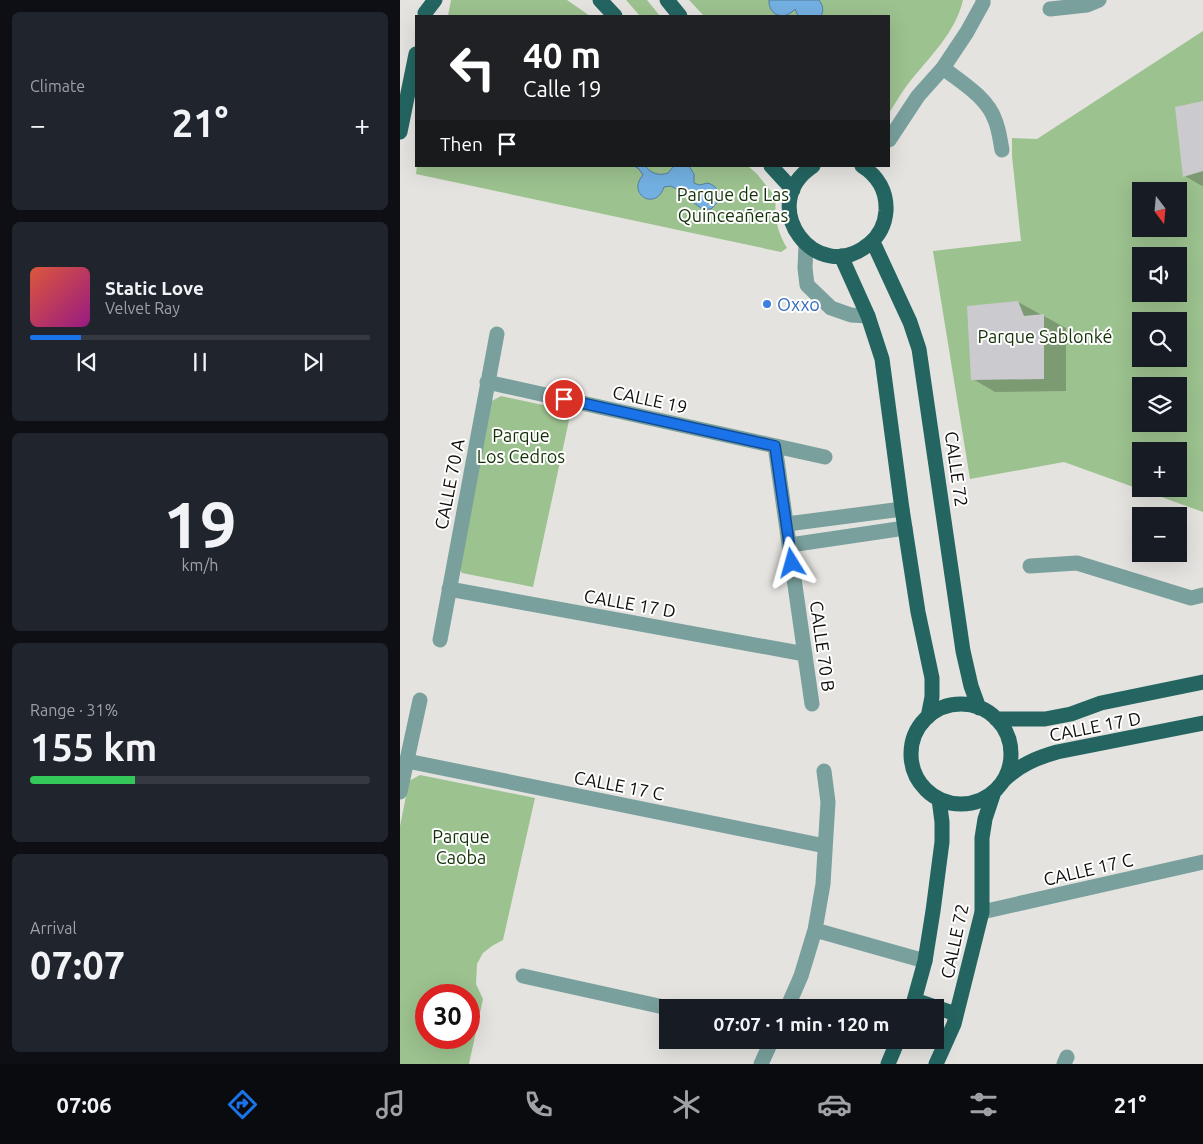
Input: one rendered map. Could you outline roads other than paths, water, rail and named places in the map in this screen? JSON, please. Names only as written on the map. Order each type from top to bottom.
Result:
[{"type":"main road","points":[[425,10],[435,0]]},
{"type":"main road","points":[[666,0],[679,15]]},
{"type":"main road","points":[[400,132],[415,59]]},
{"type":"main road","points":[[772,167],[793,190]]},
{"type":"main road","points":[[812,167],[798,179],[793,190],[789,211],[791,222],[795,232],[806,245],[820,253],[842,256],[858,252],[873,242],[883,225],[886,205],[881,186],[867,168]]},
{"type":"main road","name":"CALLE 72","points":[[873,242],[910,322],[919,349],[963,651],[971,686],[979,708]]},
{"type":"main road","points":[[842,256],[868,316],[882,359],[918,612],[932,678],[932,697],[928,717]]},
{"type":"main road","name":"CALLE 17 D","points":[[996,719],[1045,719],[1071,714],[1101,703],[1203,682]]},
{"type":"main road","points":[[952,705],[966,705],[979,708],[996,719],[1006,733],[1011,750],[1009,767],[998,787],[984,798],[962,804],[950,803],[939,799],[928,792],[914,773],[911,749],[914,737],[928,717],[938,710],[952,705]]},
{"type":"main road","name":"CALLE 17 D","points":[[998,787],[1023,764],[1038,757],[1083,746],[1104,744],[1203,724]]},
{"type":"main road","name":"CALLE 72","points":[[936,1064],[954,1024],[982,912],[982,838],[985,819],[998,787]]},
{"type":"main road","name":"CALLE 72","points":[[915,999],[925,960],[942,842],[939,799]]},
{"type":"main road","points":[[944,1011],[956,1014]]},
{"type":"main road","points":[[888,1064],[894,1049]]},
{"type":"street","points":[[890,138],[918,96],[943,68],[967,32],[983,0]]},
{"type":"street","points":[[1050,9],[1087,5],[1099,0]]},
{"type":"street","points":[[943,68],[985,103],[995,118],[1002,150]]},
{"type":"street","points":[[806,245],[805,268],[807,285],[831,308],[851,314],[868,316]]},
{"type":"street","name":"CALLE 70 A","points":[[440,640],[497,334]]},
{"type":"street","name":"CALLE 19","points":[[487,382],[825,457]]},
{"type":"street","name":"CALLE 70 B","points":[[775,446],[812,704]]},
{"type":"street","points":[[787,524],[902,509]]},
{"type":"street","points":[[790,545],[905,528]]},
{"type":"street","points":[[1030,566],[1077,563],[1191,598],[1203,595]]},
{"type":"street","name":"CALLE 17 D","points":[[449,589],[805,654]]},
{"type":"street","points":[[400,792],[420,700]]},
{"type":"street","name":"CALLE 17 C","points":[[407,761],[825,846]]},
{"type":"street","points":[[791,999],[801,976],[815,930],[823,884],[828,802],[824,772]]},
{"type":"street","name":"CALLE 17 C","points":[[982,912],[1203,862]]},
{"type":"street","points":[[815,930],[925,960]]},
{"type":"street","points":[[523,976],[659,1006]]},
{"type":"street","points":[[761,1064],[768,1049]]},
{"type":"water","points":[[769,0],[819,0],[823,12],[822,15],[798,15],[795,9],[787,15],[778,15],[771,10]]},
{"type":"water","points":[[636,167],[646,167],[653,173],[662,174],[668,173],[673,167],[690,167],[694,174],[694,183],[699,185],[708,183],[716,188],[719,193],[718,202],[711,209],[702,209],[694,203],[691,191],[680,191],[671,186],[664,187],[655,198],[644,198],[638,188],[643,175]]},
{"type":"place","name":"Oxxo","points":[[767,304]]},
{"type":"park label","name":"Parque de Las Quinceañeras","points":[[733,204]]},
{"type":"park label","name":"Parque Sablonké","points":[[1045,336]]},
{"type":"park label","name":"Parque Los Cedros","points":[[521,445]]},
{"type":"park label","name":"Parque Caoba","points":[[461,846]]}]
